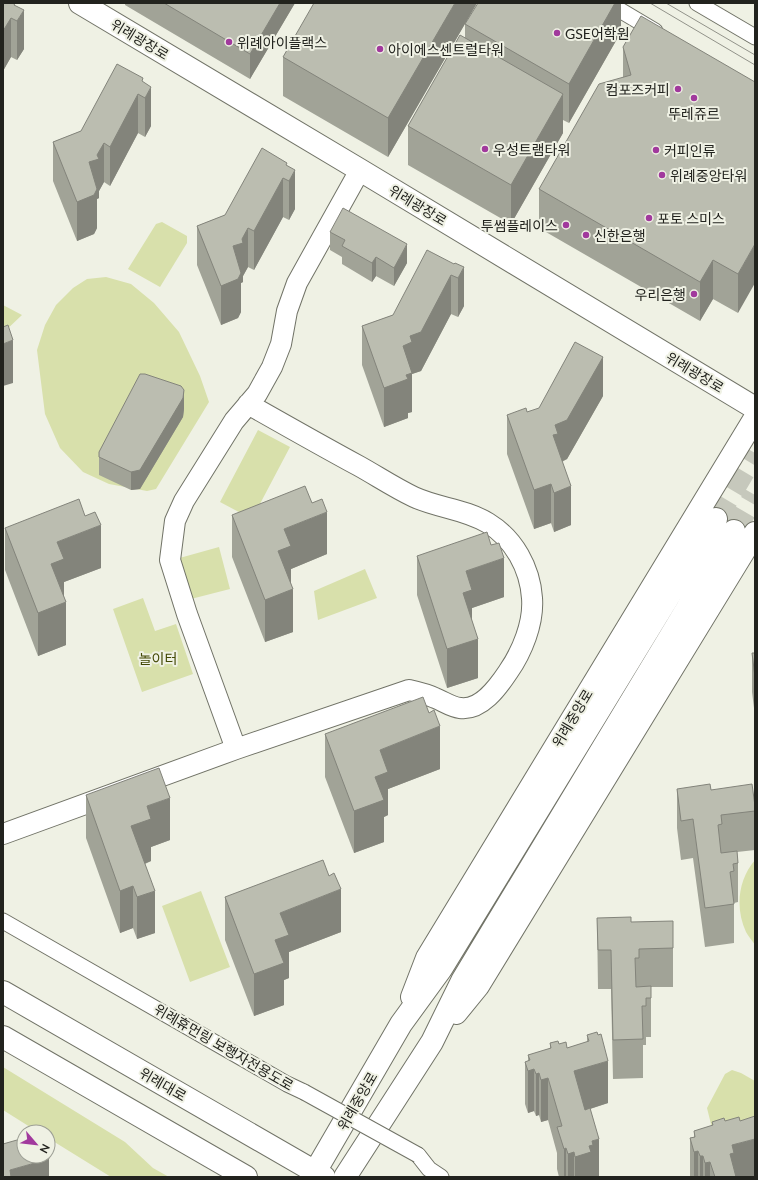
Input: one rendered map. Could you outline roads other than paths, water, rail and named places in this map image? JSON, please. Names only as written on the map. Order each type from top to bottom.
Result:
[{"type":"main road","name":"위례광장로","points":[[80,3],[755,408]]},
{"type":"main road","name":"위례중앙로","points":[[402,1024],[426,958],[755,418]]},
{"type":"main road","name":"위례중앙로","points":[[317,1175],[402,1024],[441,969],[725,525],[462,981],[432,1042]]},
{"type":"main road","name":"위례중앙로","points":[[344,1177],[432,1042],[478,986],[755,533]]},
{"type":"main road","name":"위례대로","points":[[3,992],[317,1175]]},
{"type":"main road","points":[[3,1037],[246,1177]]},
{"type":"street","points":[[608,3],[668,39]]},
{"type":"street","points":[[697,3],[755,37]]},
{"type":"street","points":[[236,749],[187,614],[170,560],[175,521],[184,501],[234,421],[257,394],[272,367],[280,344],[287,311],[297,283],[360,170]]},
{"type":"street","points":[[3,834],[236,749],[409,690],[428,695],[461,709],[478,704],[494,692],[517,658],[529,625],[532,599],[524,564],[508,539],[489,524],[467,514],[415,498],[248,404]]},
{"type":"street","name":"위례휴먼링 보행자전용도로","points":[[3,920],[287,1084],[418,1155],[429,1169],[440,1177]]},
{"type":"tunnel","points":[[716,519],[755,453]]},
{"type":"tunnel","points":[[734,531],[755,495]]},
{"type":"tram line","points":[[650,3],[755,65]]},
{"type":"tram line","points":[[666,3],[755,55]]},
{"type":"place","name":"GSE어학원","points":[[557,33]]},
{"type":"place","name":"위례아이플랙스","points":[[229,42]]},
{"type":"place","name":"아이에스센트럴타워","points":[[380,49]]},
{"type":"place","name":"컴포즈커피","points":[[678,89]]},
{"type":"place","name":"뚜레쥬르","points":[[694,98]]},
{"type":"place","name":"우성트램타워","points":[[485,149]]},
{"type":"place","name":"커피인류","points":[[656,150]]},
{"type":"place","name":"위례중앙타워","points":[[662,175]]},
{"type":"place","name":"포토 스미스","points":[[649,218]]},
{"type":"place","name":"투썸플레이스","points":[[566,225]]},
{"type":"place","name":"신한은행","points":[[586,235]]},
{"type":"place","name":"우리은행","points":[[694,294]]},
{"type":"park label","name":"놀이터","points":[[158,658]]}]
